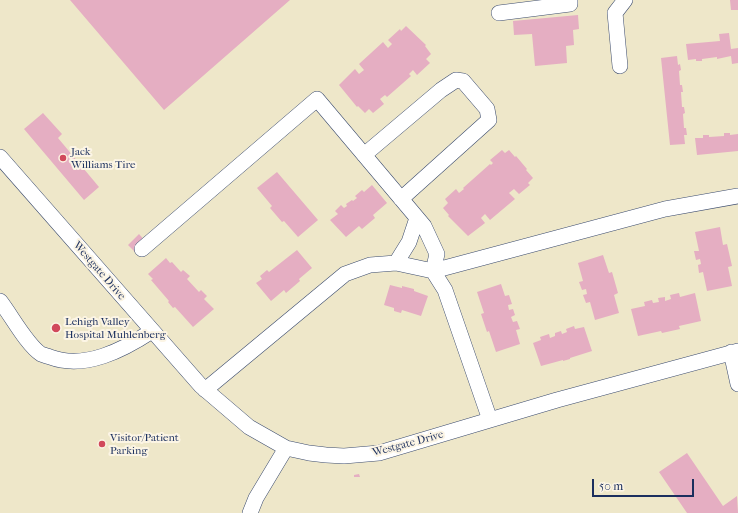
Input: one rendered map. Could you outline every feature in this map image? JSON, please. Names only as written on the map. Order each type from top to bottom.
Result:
[{"type":"street","points":[[499,13],[570,4],[570,0]]},
{"type":"street","points":[[620,66],[615,13],[625,0]]},
{"type":"street","points":[[364,154],[441,90],[456,80],[463,81],[487,109],[489,120],[401,199]]},
{"type":"street","points":[[142,249],[317,99],[424,226],[437,254],[433,272],[445,290],[490,420]]},
{"type":"street","name":"Westgate Drive","points":[[0,157],[205,390],[249,427],[286,448],[326,455],[370,455],[557,400],[735,351]]},
{"type":"street","points":[[205,390],[345,274],[370,265],[396,263],[433,272],[665,209],[738,196]]},
{"type":"street","points":[[396,263],[409,242],[416,218]]},
{"type":"street","points":[[0,301],[28,341],[41,354],[57,360],[76,361],[95,358],[135,342],[152,331]]},
{"type":"street","points":[[735,351],[738,384]]},
{"type":"street","points":[[250,513],[256,498],[286,448]]},
{"type":"building","points":[[70,0],[290,0],[164,110]]},
{"type":"building","points":[[730,0],[738,0],[738,10],[731,10]]},
{"type":"building","points":[[578,15],[579,29],[573,30],[574,45],[566,46],[567,63],[535,66],[532,34],[514,35],[513,21]]},
{"type":"building","points":[[406,26],[426,45],[425,46],[431,54],[426,59],[430,63],[417,75],[413,70],[409,74],[411,76],[387,97],[385,95],[380,99],[384,104],[373,113],[369,109],[365,113],[358,106],[357,107],[339,85],[355,69],[359,74],[364,70],[359,64],[383,42],[388,48],[392,44],[388,40],[400,29],[401,31]]},
{"type":"building","points":[[729,33],[731,49],[738,48],[738,63],[732,64],[731,56],[717,59],[717,57],[702,59],[702,61],[696,61],[696,59],[688,60],[686,44],[720,41],[719,34]]},
{"type":"building","points":[[677,56],[678,65],[680,64],[681,70],[679,71],[680,85],[682,85],[683,92],[681,92],[682,107],[684,107],[684,128],[686,128],[687,135],[684,135],[685,144],[670,145],[661,58]]},
{"type":"building","points":[[43,113],[62,134],[58,138],[99,187],[84,200],[24,129]]},
{"type":"building","points":[[724,133],[730,133],[730,135],[738,134],[738,151],[697,155],[695,138],[703,138],[703,135],[709,135],[709,137],[724,136]]},
{"type":"building","points":[[502,150],[505,153],[509,150],[515,157],[516,156],[533,178],[528,183],[530,185],[519,194],[514,189],[509,193],[515,199],[490,220],[485,214],[481,218],[485,223],[468,236],[448,216],[449,215],[443,208],[448,203],[445,199],[456,189],[459,193],[464,189],[463,188],[493,163],[490,160]]},
{"type":"building","points":[[277,172],[318,220],[298,237],[270,208],[272,206],[257,188]]},
{"type":"building","points":[[372,185],[387,203],[373,215],[375,218],[362,229],[359,226],[346,237],[330,220],[338,214],[335,211],[341,205],[344,208],[347,206],[346,204],[357,198],[355,196],[362,190],[364,192]]},
{"type":"building","points":[[720,227],[723,245],[727,244],[732,266],[728,267],[732,286],[707,291],[703,272],[699,273],[698,265],[701,264],[700,259],[696,260],[694,251],[699,251],[695,232]]},
{"type":"building","points":[[139,234],[147,243],[136,253],[128,245]]},
{"type":"building","points":[[297,250],[312,268],[286,293],[284,290],[271,301],[256,283],[262,279],[260,276],[267,270],[269,272]]},
{"type":"building","points":[[603,255],[609,273],[612,272],[618,293],[614,295],[619,313],[595,320],[590,302],[586,303],[583,295],[587,294],[586,289],[582,290],[579,282],[583,281],[578,263]]},
{"type":"building","points":[[166,258],[181,272],[183,270],[190,276],[187,279],[199,292],[201,290],[207,296],[204,299],[214,309],[193,327],[175,307],[173,308],[148,274]]},
{"type":"building","points":[[501,284],[505,296],[509,295],[512,304],[508,305],[509,310],[513,309],[515,315],[511,317],[513,322],[517,321],[520,329],[516,330],[520,344],[496,352],[481,314],[484,313],[477,292]]},
{"type":"building","points":[[390,285],[414,289],[414,291],[428,296],[421,316],[402,310],[401,313],[394,311],[394,308],[384,305]]},
{"type":"building","points":[[679,293],[680,297],[695,293],[701,321],[679,326],[680,329],[638,336],[631,309],[645,306],[644,302],[652,300],[653,303],[659,302],[658,298],[665,297],[665,301],[671,299],[670,295]]},
{"type":"building","points":[[574,326],[575,329],[584,327],[592,351],[570,359],[541,366],[533,343],[541,340],[540,337],[549,334],[550,338],[555,336],[555,333],[561,331],[562,334],[567,332],[566,329]]},
{"type":"building","points":[[687,453],[723,506],[737,496],[738,513],[687,513],[659,472]]},
{"type":"building","points":[[359,474],[360,477],[354,477],[354,475]]},
{"type":"place","name":"Jack Williams Tire","points":[[63,158]]},
{"type":"place","name":"Lehigh Valley Hospital Muhlenberg","points":[[56,328]]},
{"type":"place","name":"Visitor/Patient Parking","points":[[102,444]]}]
